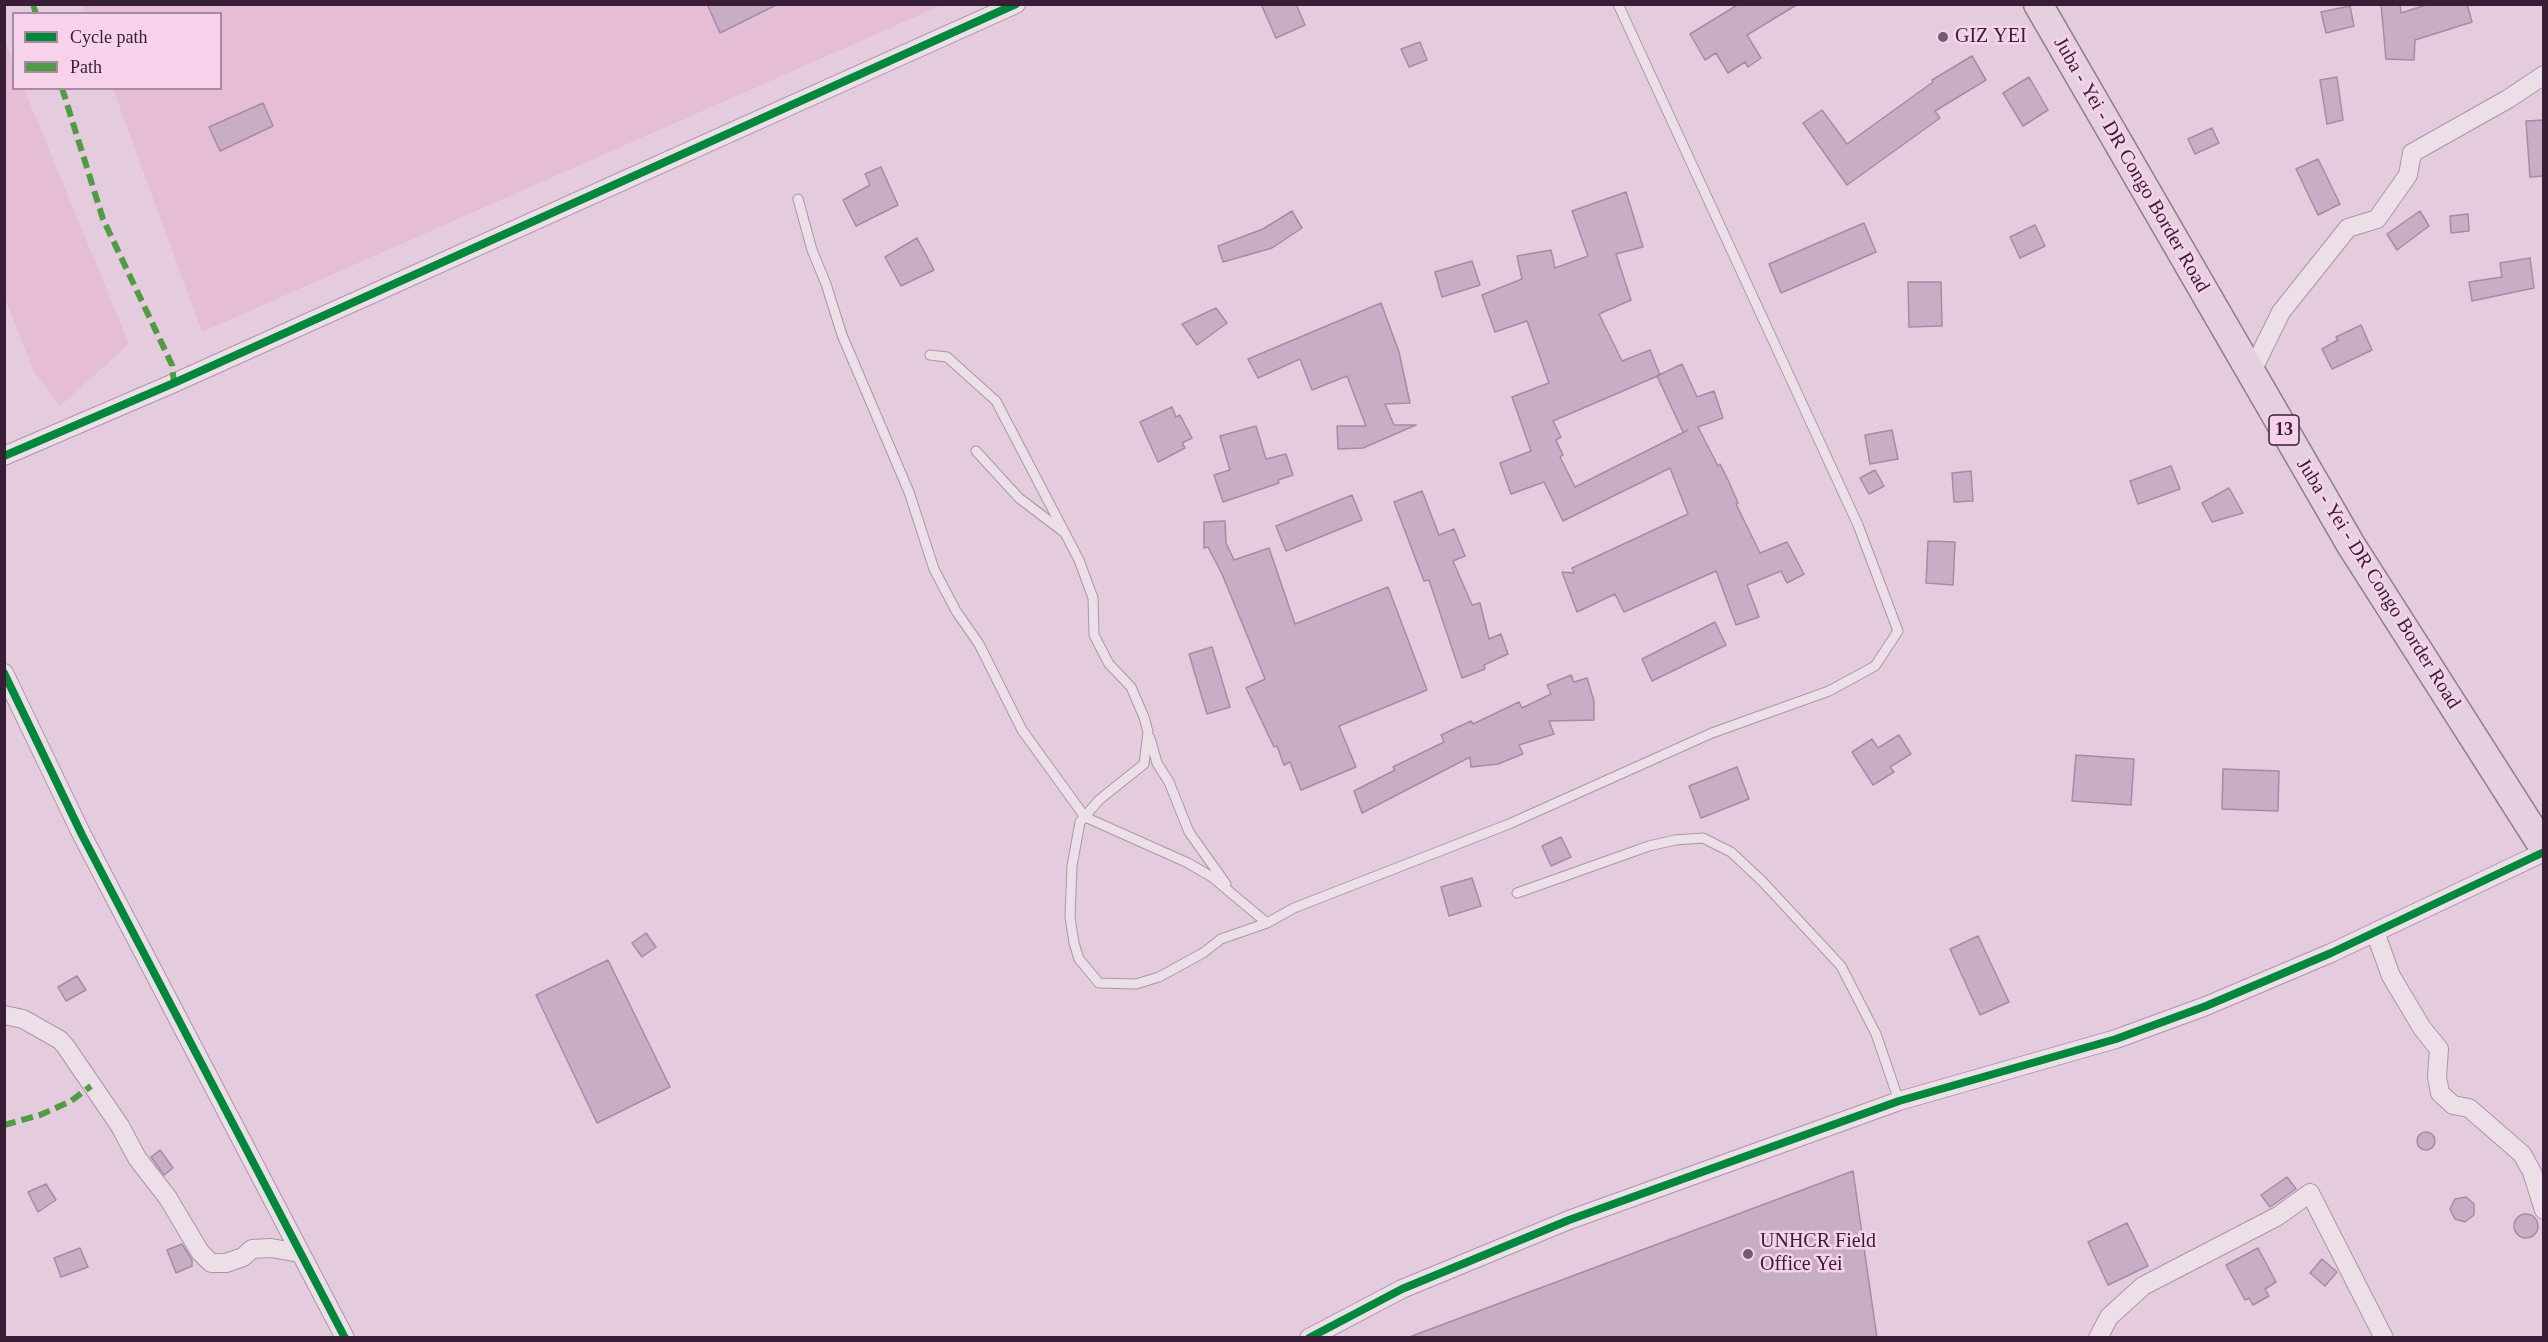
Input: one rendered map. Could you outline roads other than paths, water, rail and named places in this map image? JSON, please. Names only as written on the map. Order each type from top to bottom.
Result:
[{"type":"main road","name":"Juba - Yei - DR Congo Border Road","points":[[2038,4],[2351,545],[2544,850]]},
{"type":"street","points":[[4,456],[174,383],[1016,4]]},
{"type":"street","points":[[2251,373],[2281,312],[2348,228],[2377,219],[2408,175],[2412,153],[2499,105],[2544,75]]},
{"type":"street","points":[[4,673],[82,836],[345,1338]]},
{"type":"street","points":[[1309,1338],[1402,1289],[1569,1220],[1899,1101],[2116,1039],[2206,1006],[2374,932],[2544,850]]},
{"type":"street","points":[[2374,932],[2391,976],[2422,1028],[2439,1049],[2437,1077],[2440,1093],[2453,1105],[2469,1108],[2522,1154],[2532,1172],[2544,1210]]},
{"type":"street","points":[[4,1015],[23,1019],[60,1040],[66,1047],[120,1126],[137,1158],[168,1198],[200,1252],[211,1263],[226,1263],[243,1257],[252,1249],[270,1248],[300,1253]]},
{"type":"street","points":[[2098,1338],[2109,1317],[2143,1286],[2278,1216],[2310,1193],[2384,1338]]},
{"type":"lane","points":[[1148,732],[1144,764],[1099,800],[1080,822],[1072,866],[1070,916],[1079,959],[1099,983],[1136,984],[1159,977],[1203,953],[1221,939],[1267,923],[1305,903],[1509,824],[1712,733],[1829,691],[1875,666],[1898,631],[1858,525],[1618,4]]},
{"type":"lane","points":[[798,199],[812,250],[826,284],[842,335],[909,492],[934,569],[956,610],[979,644],[1022,730],[1085,817],[1188,863],[1230,892],[1267,923]]},
{"type":"lane","points":[[930,355],[947,357],[996,400],[1066,535],[1093,598],[1094,635],[1109,664],[1131,687],[1157,763],[1169,782],[1190,832],[1230,892]]},
{"type":"lane","points":[[976,451],[1019,498],[1066,535]]},
{"type":"lane","points":[[1517,893],[1649,846],[1675,840],[1703,838],[1731,852],[1762,881],[1841,966],[1876,1034],[1899,1101]]},
{"type":"place","name":"GIZ YEI","points":[[1943,37]]},
{"type":"place","name":"UNHCR Field Office Yei","points":[[1748,1254]]}]
